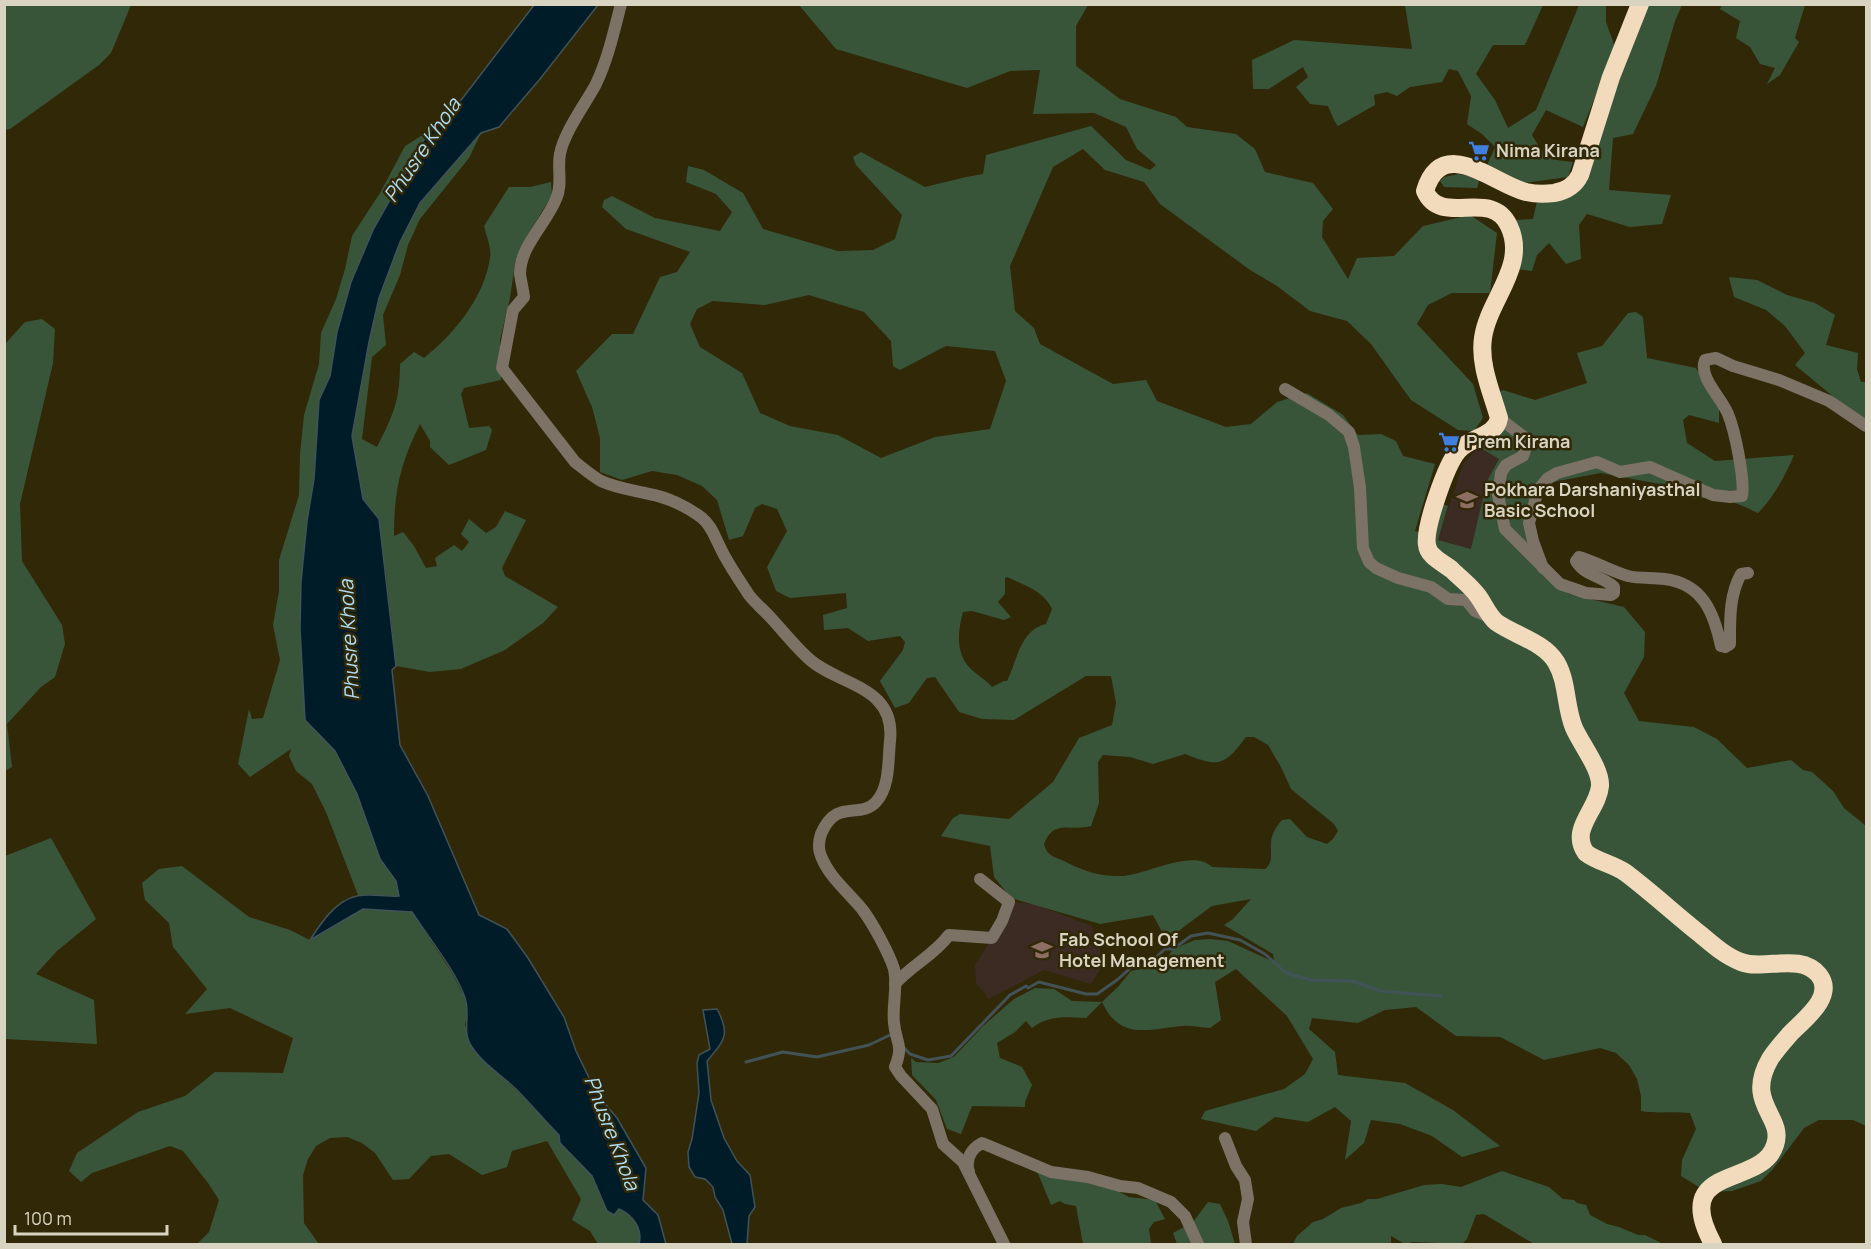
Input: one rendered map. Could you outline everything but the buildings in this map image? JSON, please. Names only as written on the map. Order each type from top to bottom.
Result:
[{"type":"highway","points":[[1640,4],[1611,77],[1580,175],[1572,185],[1556,193],[1527,192],[1480,170],[1460,164],[1446,165],[1432,173],[1427,183],[1425,191],[1429,200],[1435,205],[1446,208],[1483,207],[1499,214],[1506,220],[1515,241],[1515,250],[1512,265],[1488,320],[1482,341],[1484,369],[1499,418],[1494,429],[1467,442],[1456,453],[1445,473],[1426,538],[1430,553],[1476,593],[1493,619],[1508,631],[1539,646],[1552,656],[1562,675],[1574,728],[1596,768],[1600,783],[1596,802],[1580,832],[1582,847],[1586,853],[1625,873],[1713,945],[1736,960],[1752,965],[1796,964],[1806,966],[1818,974],[1821,979],[1823,992],[1818,1004],[1779,1047],[1762,1077],[1760,1086],[1762,1097],[1775,1128],[1775,1145],[1767,1158],[1756,1166],[1712,1186],[1703,1200],[1701,1210],[1703,1222],[1713,1245]]},
{"type":"street","points":[[621,4],[608,55],[597,82],[573,123],[560,153],[557,199],[534,235],[522,261],[520,274],[524,297],[513,310],[502,368],[575,462],[589,473],[602,481],[659,497],[703,519],[715,534],[721,550],[750,597],[797,647],[810,660],[870,694],[889,715],[891,729],[885,785],[876,801],[868,807],[846,810],[830,818],[819,838],[820,853],[826,868],[864,911],[875,928],[894,969],[894,1024],[900,1042],[895,1067],[932,1108],[943,1144],[963,1162],[971,1176]]},
{"type":"street","points":[[1543,568],[1529,523],[1538,490],[1547,479],[1557,473],[1597,462],[1620,472],[1650,467],[1713,495],[1743,496],[1744,485],[1735,439],[1728,414],[1705,374],[1703,366],[1705,360],[1716,358],[1779,380],[1828,401],[1866,426]]},
{"type":"street","points":[[1285,390],[1329,415],[1349,432],[1354,447],[1360,488],[1363,548],[1369,562],[1376,568],[1398,578],[1431,587],[1448,599],[1466,600],[1475,611],[1493,619]]},
{"type":"street","points":[[1499,418],[1524,437],[1526,447],[1523,456],[1506,465],[1501,473],[1498,495],[1505,529],[1560,584],[1586,593],[1604,596],[1614,593],[1614,587],[1609,582],[1579,567],[1576,561],[1580,557],[1629,576],[1667,579],[1692,588],[1704,601],[1715,619],[1721,646],[1725,647],[1730,644],[1733,591],[1741,574],[1748,573]]},
{"type":"street","points":[[895,984],[905,973],[934,953],[949,936],[992,938],[1009,902],[980,879]]},
{"type":"street","points":[[1225,1138],[1236,1166],[1245,1180],[1248,1199],[1243,1222],[1246,1245]]},
{"type":"street","points":[[1004,1245],[967,1165],[971,1151],[982,1143],[1051,1172],[1138,1188],[1171,1202],[1185,1216],[1198,1245]]},
{"type":"shaded area","name":"Pokhara Darshaniyasthal Basic School","points":[[1479,447],[1499,459],[1487,481],[1486,494],[1471,549],[1438,540],[1463,464]]},
{"type":"shaded area","name":"Fab School Of Hotel Management","points":[[1009,902],[1034,904],[1092,926],[1104,963],[1091,984],[1044,970],[989,999],[976,983],[975,965],[992,938]]},
{"type":"green space","points":[[5,4],[131,5],[111,53],[99,65],[10,129],[5,130]]},
{"type":"green space","points":[[799,5],[1088,5],[1076,26],[1076,66],[1120,99],[1176,117],[1187,127],[1236,134],[1255,149],[1265,172],[1313,183],[1333,209],[1323,221],[1322,237],[1348,279],[1357,258],[1394,256],[1423,226],[1470,215],[1497,233],[1490,293],[1452,293],[1428,305],[1417,324],[1473,384],[1483,418],[1474,431],[1458,430],[1411,400],[1371,344],[1347,321],[1310,311],[1160,204],[1144,182],[1105,170],[1083,149],[1053,167],[1010,266],[1015,311],[1034,328],[1040,344],[1113,384],[1146,380],[1157,401],[1226,427],[1251,424],[1277,402],[1307,393],[1343,415],[1358,435],[1381,434],[1396,441],[1403,456],[1435,464],[1415,531],[1427,534],[1440,503],[1448,506],[1438,540],[1471,549],[1487,481],[1499,459],[1479,447],[1496,428],[1495,395],[1503,390],[1535,400],[1587,383],[1577,353],[1602,346],[1628,313],[1636,312],[1643,317],[1647,358],[1696,368],[1719,406],[1719,423],[1689,415],[1683,420],[1687,443],[1715,461],[1794,455],[1779,486],[1758,513],[1726,500],[1693,499],[1675,485],[1601,473],[1537,485],[1527,524],[1542,574],[1569,594],[1624,607],[1645,632],[1644,657],[1624,693],[1639,721],[1694,727],[1717,739],[1747,768],[1791,760],[1803,770],[1812,772],[1833,791],[1844,808],[1866,826],[1866,1126],[1853,1120],[1819,1120],[1804,1128],[1761,1181],[1732,1191],[1707,1192],[1681,1176],[1682,1160],[1696,1129],[1690,1113],[1641,1111],[1641,1096],[1637,1079],[1629,1065],[1616,1053],[1600,1048],[1544,1060],[1500,1037],[1456,1036],[1416,1007],[1385,1010],[1358,1023],[1312,1018],[1309,1029],[1335,1052],[1338,1075],[1405,1083],[1453,1110],[1500,1146],[1462,1157],[1432,1136],[1400,1124],[1371,1120],[1364,1143],[1345,1160],[1351,1121],[1335,1107],[1308,1122],[1275,1117],[1256,1131],[1201,1119],[1205,1111],[1284,1089],[1305,1074],[1313,1059],[1287,1016],[1236,969],[1215,982],[1221,1020],[1210,1028],[1185,1026],[1136,1030],[1126,1028],[1117,1023],[1102,1002],[1131,971],[1163,965],[1173,949],[1195,940],[1228,941],[1274,962],[1273,954],[1224,925],[1233,919],[1251,899],[1212,906],[1181,929],[1168,943],[1153,915],[1100,924],[1011,898],[994,877],[990,846],[941,836],[953,818],[960,814],[1009,819],[1053,782],[1079,738],[1112,725],[1116,703],[1111,676],[1086,676],[1014,720],[982,719],[959,712],[935,677],[927,678],[909,703],[895,708],[880,681],[903,650],[905,642],[900,636],[868,641],[848,628],[824,630],[823,615],[847,608],[846,593],[790,598],[776,591],[767,567],[787,531],[777,509],[762,504],[755,508],[743,536],[729,540],[717,500],[702,486],[677,475],[652,471],[622,480],[600,472],[600,438],[592,407],[576,371],[612,334],[633,334],[660,277],[677,272],[690,252],[626,229],[602,207],[604,200],[612,196],[655,218],[720,231],[732,212],[716,194],[686,182],[688,166],[704,170],[743,193],[763,229],[838,251],[873,250],[895,239],[902,215],[856,165],[853,157],[861,152],[925,187],[983,174],[986,155],[1091,126],[1126,160],[1150,170],[1156,165],[1137,149],[1126,127],[1094,113],[1033,114],[1040,70],[1010,71],[967,88],[836,49]],"holes":[[[809,295],[864,312],[891,341],[893,366],[900,370],[946,346],[995,351],[1006,381],[990,429],[935,437],[881,458],[838,435],[790,426],[760,413],[742,373],[700,347],[690,324],[697,309],[713,301],[765,305]],[[1005,578],[1033,589],[1052,609],[1046,624],[1037,627],[1025,639],[1007,681],[992,687],[965,662],[959,641],[960,626],[963,612],[972,611],[1004,620],[1011,617],[998,602],[1005,594]],[[1246,737],[1254,737],[1268,745],[1291,789],[1334,824],[1338,831],[1333,839],[1327,844],[1307,837],[1290,819],[1282,820],[1272,836],[1271,860],[1265,869],[1212,867],[1204,862],[1193,860],[1122,876],[1085,870],[1054,857],[1047,851],[1044,844],[1048,836],[1058,828],[1091,826],[1099,803],[1098,762],[1103,755],[1130,757],[1153,764],[1185,754],[1205,761],[1220,762],[1232,754]]]},
{"type":"green space","points":[[1405,5],[1543,5],[1525,45],[1493,45],[1476,74],[1495,100],[1508,128],[1536,110],[1579,5],[1606,5],[1606,22],[1615,47],[1583,127],[1546,110],[1532,135],[1548,156],[1573,162],[1568,177],[1516,184],[1485,170],[1495,147],[1467,124],[1471,96],[1458,71],[1449,69],[1442,82],[1410,87],[1397,96],[1387,92],[1374,95],[1375,105],[1338,126],[1328,106],[1310,104],[1296,87],[1308,77],[1303,67],[1269,89],[1253,89],[1252,60],[1294,40],[1412,49]]},
{"type":"green space","points":[[1647,5],[1682,5],[1656,86],[1633,134],[1613,138],[1609,190],[1671,195],[1662,224],[1630,227],[1587,214],[1579,225],[1581,259],[1566,264],[1549,243],[1537,255],[1532,271],[1515,269],[1515,220],[1533,219],[1538,197],[1561,199]]},
{"type":"green space","points":[[1722,5],[1805,5],[1795,38],[1799,42],[1780,75],[1767,84],[1775,68],[1760,64],[1750,47],[1736,38],[1740,21],[1720,9]]},
{"type":"green space","points":[[429,131],[396,188],[351,282],[337,332],[330,376],[319,400],[314,479],[301,582],[300,629],[305,719],[335,751],[357,794],[380,859],[396,881],[399,896],[358,895],[326,812],[312,784],[296,771],[289,756],[291,749],[250,777],[238,764],[249,709],[252,719],[263,718],[280,660],[273,625],[279,591],[279,560],[299,495],[304,415],[319,364],[321,333],[336,299],[352,236],[380,193],[405,146]]},
{"type":"green space","points":[[481,133],[469,158],[420,219],[408,245],[400,275],[383,315],[386,345],[372,357],[362,439],[377,447],[383,436],[397,398],[400,364],[414,352],[424,358],[446,338],[474,301],[487,273],[490,258],[490,246],[484,226],[509,187],[530,187],[551,182],[552,195],[527,236],[515,264],[500,340],[501,380],[464,388],[461,394],[469,428],[489,426],[492,430],[486,450],[449,465],[430,447],[430,441],[420,424],[403,465],[395,505],[394,536],[403,532],[426,568],[437,566],[435,558],[454,545],[462,551],[469,542],[461,534],[469,519],[486,533],[496,527],[505,511],[526,520],[502,568],[505,576],[558,607],[543,623],[505,650],[461,669],[430,672],[396,666],[386,572],[363,499],[352,436],[379,298],[400,242],[420,203]]},
{"type":"green space","points":[[1459,174],[1480,178],[1477,188],[1444,187],[1440,181],[1444,177]]},
{"type":"green space","points":[[1729,277],[1757,280],[1787,295],[1815,303],[1835,315],[1826,345],[1858,353],[1857,369],[1861,382],[1866,382],[1866,419],[1841,403],[1795,365],[1805,353],[1785,326],[1766,310],[1734,297]]},
{"type":"green space","points":[[42,319],[55,329],[53,363],[20,504],[22,561],[62,625],[65,644],[55,677],[41,687],[7,724],[12,767],[5,771],[5,344],[25,322]]},
{"type":"green space","points":[[51,838],[96,919],[57,951],[36,974],[94,1000],[97,1044],[5,1039],[5,856]]},
{"type":"green space","points":[[182,866],[249,917],[290,930],[310,940],[362,909],[412,912],[452,973],[465,998],[468,1012],[465,1025],[480,1058],[514,1088],[559,1135],[592,1176],[603,1203],[625,1212],[636,1222],[640,1235],[639,1244],[598,1244],[590,1231],[572,1220],[581,1199],[547,1141],[512,1151],[507,1167],[482,1175],[449,1154],[431,1156],[409,1179],[393,1180],[375,1153],[362,1143],[347,1137],[330,1138],[316,1146],[308,1159],[303,1175],[304,1223],[319,1244],[197,1244],[209,1232],[219,1200],[183,1151],[170,1146],[92,1173],[81,1182],[69,1171],[77,1153],[138,1112],[185,1096],[215,1072],[283,1073],[293,1038],[230,1008],[185,1014],[207,989],[173,947],[169,923],[145,900],[142,883],[159,869]]},
{"type":"green space","points":[[1035,988],[1054,989],[1072,1001],[1102,1002],[1086,1018],[1051,1019],[1032,1028],[1026,1021],[1015,1032],[997,1043],[1000,1058],[1022,1067],[1032,1085],[1025,1107],[972,1106],[961,1134],[947,1129],[936,1100],[912,1075],[911,1058],[916,1062],[938,1063],[954,1057],[983,1026],[1014,999]]},
{"type":"green space","points":[[1037,1171],[1112,1188],[1129,1197],[1155,1200],[1165,1219],[1154,1222],[1149,1229],[1151,1243],[1148,1244],[1083,1244],[1076,1206],[1060,1201],[1051,1205]]},
{"type":"green space","points":[[1502,1171],[1549,1187],[1563,1199],[1574,1200],[1586,1205],[1590,1215],[1607,1224],[1638,1235],[1645,1235],[1663,1244],[1534,1244],[1484,1214],[1476,1215],[1467,1239],[1462,1244],[1413,1242],[1405,1244],[1391,1236],[1391,1244],[1293,1244],[1297,1236],[1313,1222],[1341,1208],[1424,1185],[1442,1184],[1461,1187]]},
{"type":"green space","points":[[1208,1202],[1220,1204],[1235,1244],[1177,1244],[1173,1233],[1193,1222]]},
{"type":"water","name":"Phusre Khola","points":[[534,5],[598,5],[499,127],[481,133],[420,203],[400,242],[379,298],[352,436],[363,499],[379,519],[396,666],[392,670],[400,745],[428,796],[479,915],[507,929],[528,958],[564,1017],[576,1051],[597,1094],[617,1118],[646,1168],[643,1200],[658,1215],[666,1244],[639,1244],[640,1233],[633,1219],[619,1209],[614,1215],[607,1211],[592,1176],[560,1143],[559,1135],[515,1088],[476,1053],[467,1035],[467,1004],[461,988],[412,912],[363,909],[310,940],[330,913],[349,898],[367,895],[399,896],[396,881],[380,859],[357,794],[335,751],[305,720],[300,629],[301,582],[314,479],[319,400],[330,376],[337,332],[351,282],[373,230],[429,131],[462,99]]},
{"type":"water","points":[[717,1009],[724,1025],[724,1037],[707,1061],[711,1100],[724,1138],[737,1161],[750,1175],[755,1207],[749,1216],[747,1244],[732,1244],[723,1210],[715,1197],[713,1187],[705,1179],[695,1177],[689,1167],[688,1152],[699,1093],[697,1063],[699,1055],[710,1049],[703,1010]]},
{"type":"waterway","points":[[904,1048],[910,1054],[928,1060],[951,1056],[1010,995],[1026,986],[1028,988],[1039,982],[1086,994],[1097,994],[1134,965],[1154,959],[1165,949],[1173,949],[1191,936],[1208,933],[1240,940],[1265,954],[1285,972],[1311,980],[1352,981],[1380,991],[1441,996]]},
{"type":"waterway","points":[[746,1062],[783,1052],[817,1057],[869,1045],[890,1035],[893,1037]]},
{"type":"place","name":"Nima Kirana","points":[[1479,151]]},
{"type":"place","name":"Prem Kirana","points":[[1449,442]]},
{"type":"place","name":"Pokhara Darshaniyasthal Basic School","points":[[1467,500]]},
{"type":"place","name":"Fab School Of Hotel Management","points":[[1042,950]]}]
